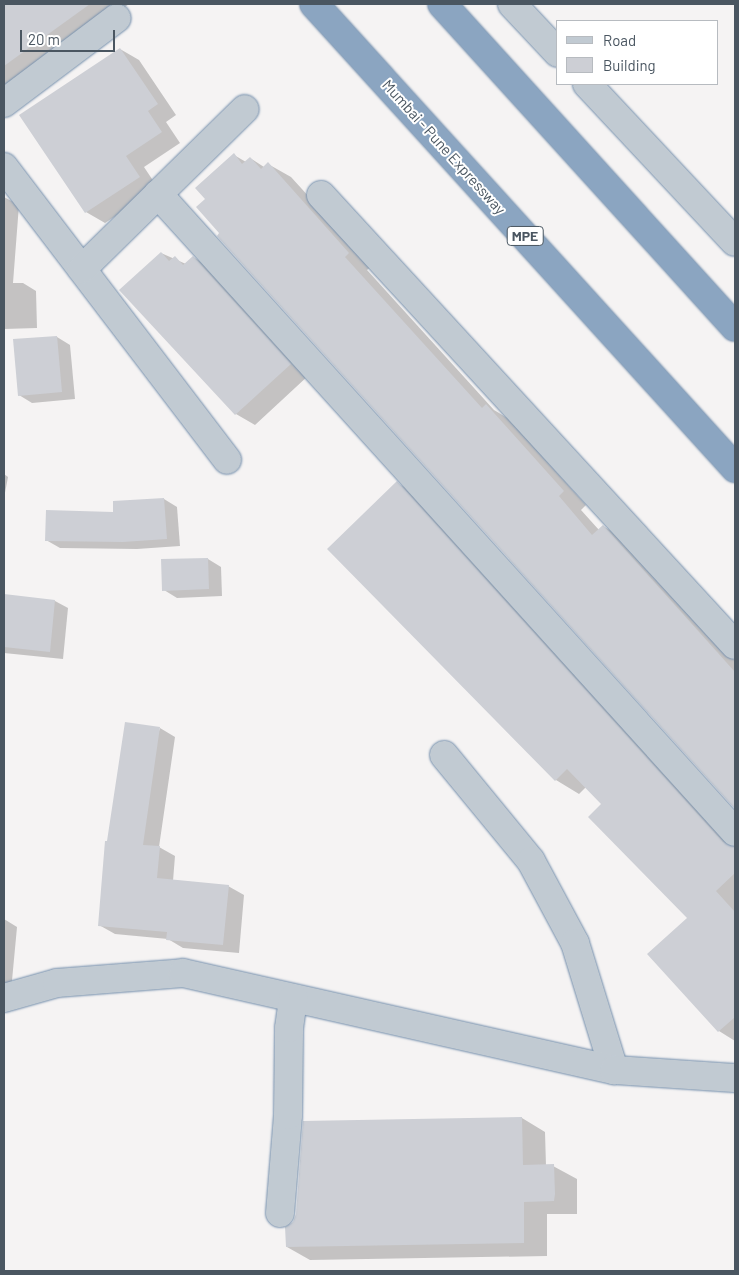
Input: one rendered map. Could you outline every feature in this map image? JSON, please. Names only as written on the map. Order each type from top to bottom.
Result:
[{"type":"highway","name":"Mumbai - Pune Expressway","points":[[314,4],[735,468]]},
{"type":"highway","points":[[442,4],[735,327]]},
{"type":"street","points":[[512,4],[556,51]]},
{"type":"street","points":[[4,103],[117,18]]},
{"type":"street","points":[[588,85],[735,242]]},
{"type":"street","points":[[82,269],[245,109]]},
{"type":"street","points":[[4,167],[227,460]]},
{"type":"street","points":[[158,194],[735,832]]},
{"type":"street","points":[[321,194],[735,645]]},
{"type":"street","points":[[444,755],[531,861],[575,943],[614,1070]]},
{"type":"street","points":[[4,998],[57,982],[183,973],[614,1070],[735,1078]]},
{"type":"street","points":[[280,1214],[288,1115],[289,1028],[293,998]]},
{"type":"building","points":[[4,4],[90,4],[4,66]]},
{"type":"building","points":[[120,48],[158,104],[148,111],[162,132],[126,156],[140,177],[85,213],[19,115]]},
{"type":"building","points":[[234,153],[242,164],[250,157],[261,169],[268,162],[349,253],[345,257],[482,408],[486,404],[564,491],[559,496],[592,535],[603,525],[735,672],[735,809],[217,236],[219,233],[196,207],[205,199],[195,188]]},
{"type":"building","points":[[161,252],[169,261],[175,256],[183,265],[193,256],[291,364],[235,415],[119,290]]},
{"type":"building","points":[[57,336],[62,392],[18,396],[13,339]]},
{"type":"building","points":[[397,481],[723,842],[735,847],[735,873],[716,891],[735,912],[735,1017],[718,1032],[647,954],[687,918],[588,817],[601,804],[567,769],[555,781],[327,549]]},
{"type":"building","points":[[164,498],[167,539],[123,542],[45,541],[46,510],[113,512],[113,501]]},
{"type":"building","points":[[208,558],[209,589],[162,591],[161,559]]},
{"type":"building","points":[[4,594],[55,600],[50,652],[4,647]]},
{"type":"building","points":[[125,722],[160,727],[143,845],[160,846],[157,878],[229,885],[223,945],[166,940],[167,932],[98,926],[105,841],[107,841]]},
{"type":"building","points":[[522,1117],[523,1165],[554,1164],[555,1194],[554,1201],[524,1202],[524,1243],[286,1247],[285,1227],[293,1222],[296,1214],[303,1121]]}]
